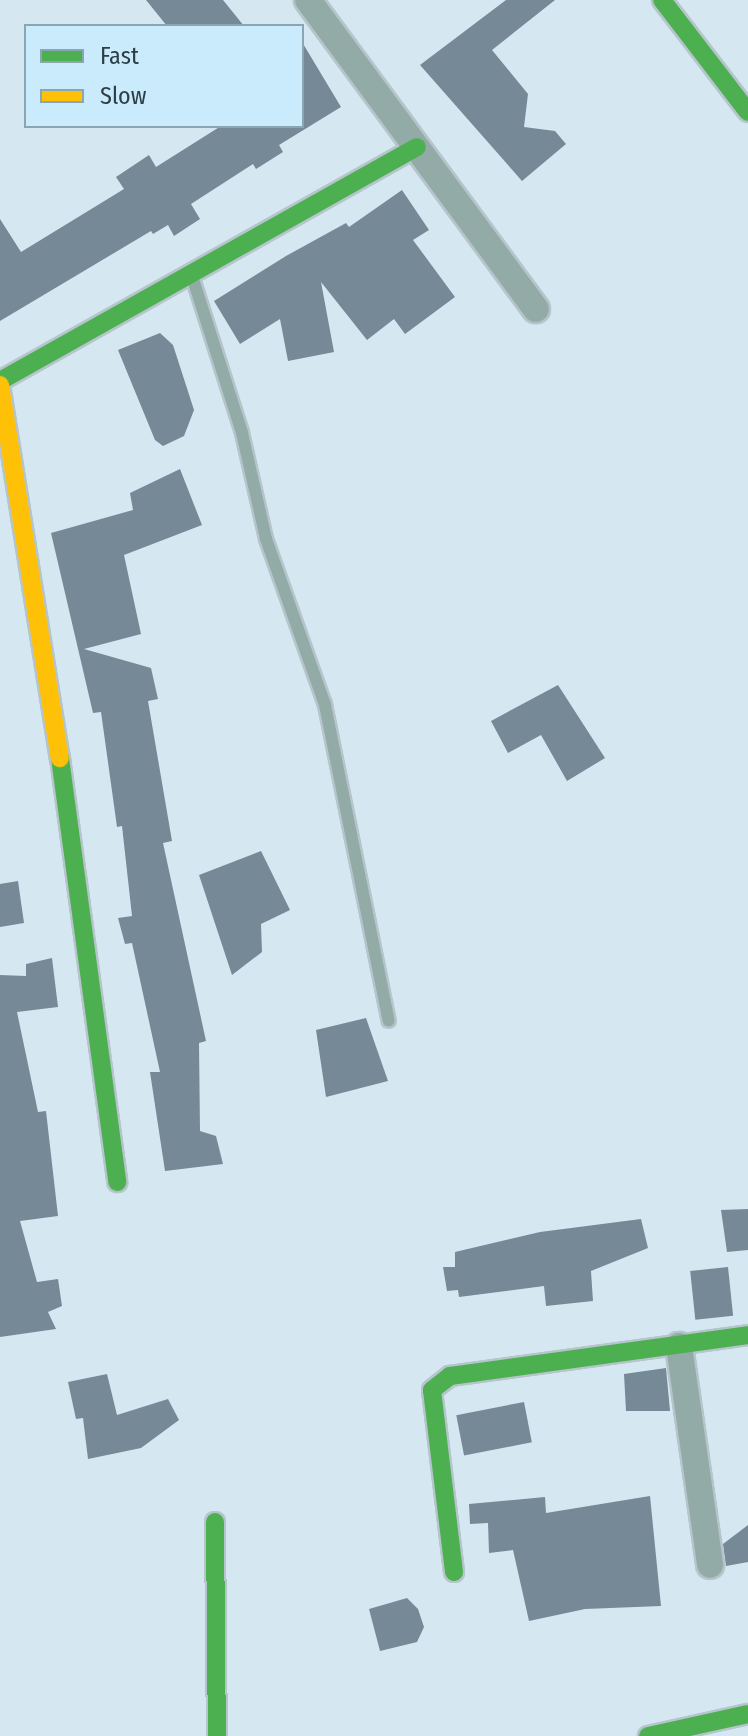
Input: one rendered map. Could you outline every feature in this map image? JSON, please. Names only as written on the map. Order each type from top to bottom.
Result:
[{"type":"street","points":[[308,0],[536,309]]},
{"type":"street","points":[[662,0],[748,112]]},
{"type":"street","points":[[117,1182],[39,604],[0,383],[417,147]]},
{"type":"street","points":[[454,1572],[432,1390],[450,1376],[748,1335]]},
{"type":"street","points":[[679,1346],[710,1565]]},
{"type":"street","points":[[215,1522],[217,1736]]},
{"type":"street","points":[[648,1736],[747,1721]]},
{"type":"lane","points":[[191,273],[242,433],[266,539],[325,705],[389,1021]]},
{"type":"building","points":[[146,0],[223,0],[242,24],[165,24]]},
{"type":"building","points":[[506,0],[555,0],[492,50],[528,94],[524,127],[555,131],[566,144],[522,181],[420,65]]},
{"type":"building","points":[[304,45],[341,107],[279,145],[283,152],[256,169],[253,164],[191,204],[200,219],[174,236],[168,225],[153,234],[151,231],[0,321],[0,219],[21,252],[124,189],[116,177],[149,155],[156,167],[218,128],[304,128]]},
{"type":"building","points":[[402,190],[429,230],[413,240],[455,297],[405,334],[394,319],[367,340],[321,282],[334,352],[288,361],[280,319],[240,344],[214,301],[346,223],[349,227]]},
{"type":"building","points":[[160,333],[173,345],[194,410],[184,436],[163,446],[155,440],[118,350]]},
{"type":"building","points":[[180,469],[202,525],[124,555],[141,634],[84,649],[151,668],[158,699],[148,701],[172,841],[163,843],[206,1041],[199,1043],[200,1131],[216,1136],[223,1164],[165,1171],[150,1072],[160,1072],[132,943],[125,944],[118,918],[132,916],[122,826],[117,827],[101,712],[93,713],[51,533],[133,510],[130,493]]},
{"type":"building","points":[[558,685],[605,758],[567,781],[541,735],[508,753],[491,721]]},
{"type":"building","points":[[261,851],[290,910],[261,924],[262,952],[232,975],[199,875]]},
{"type":"building","points":[[18,881],[24,923],[0,927],[0,884]]},
{"type":"building","points":[[52,958],[58,1007],[17,1012],[38,1112],[46,1111],[58,1216],[20,1221],[37,1282],[58,1279],[62,1306],[48,1312],[56,1329],[0,1337],[0,975],[26,976],[26,964]]},
{"type":"building","points":[[366,1018],[388,1081],[326,1097],[316,1030]]},
{"type":"building","points":[[748,1209],[748,1250],[727,1252],[721,1210]]},
{"type":"building","points":[[641,1219],[648,1248],[591,1271],[593,1301],[546,1306],[544,1286],[459,1297],[458,1290],[447,1291],[443,1267],[455,1267],[455,1252],[540,1232]]},
{"type":"building","points":[[728,1267],[733,1316],[695,1320],[690,1271]]},
{"type":"building","points":[[666,1368],[670,1411],[626,1411],[624,1374]]},
{"type":"building","points":[[107,1374],[117,1415],[168,1399],[179,1420],[141,1448],[88,1459],[83,1418],[76,1419],[68,1382]]},
{"type":"building","points":[[524,1402],[532,1442],[464,1455],[456,1415]]},
{"type":"building","points":[[650,1496],[661,1606],[585,1609],[529,1621],[513,1550],[489,1553],[488,1523],[470,1524],[469,1504],[545,1497],[546,1513]]},
{"type":"building","points":[[748,1525],[748,1562],[726,1566],[723,1544]]},
{"type":"building","points":[[407,1598],[418,1609],[424,1627],[417,1642],[380,1651],[369,1609]]},
{"type":"traffic: fast","points":[[662,0],[748,112]]},
{"type":"traffic: fast","points":[[0,381],[417,147]]},
{"type":"traffic: fast","points":[[60,758],[117,1182]]},
{"type":"traffic: fast","points":[[454,1572],[432,1390],[450,1376],[748,1335]]},
{"type":"traffic: fast","points":[[215,1522],[217,1736]]},
{"type":"traffic: fast","points":[[648,1736],[748,1714]]},
{"type":"traffic: slow","points":[[0,385],[60,758]]}]
